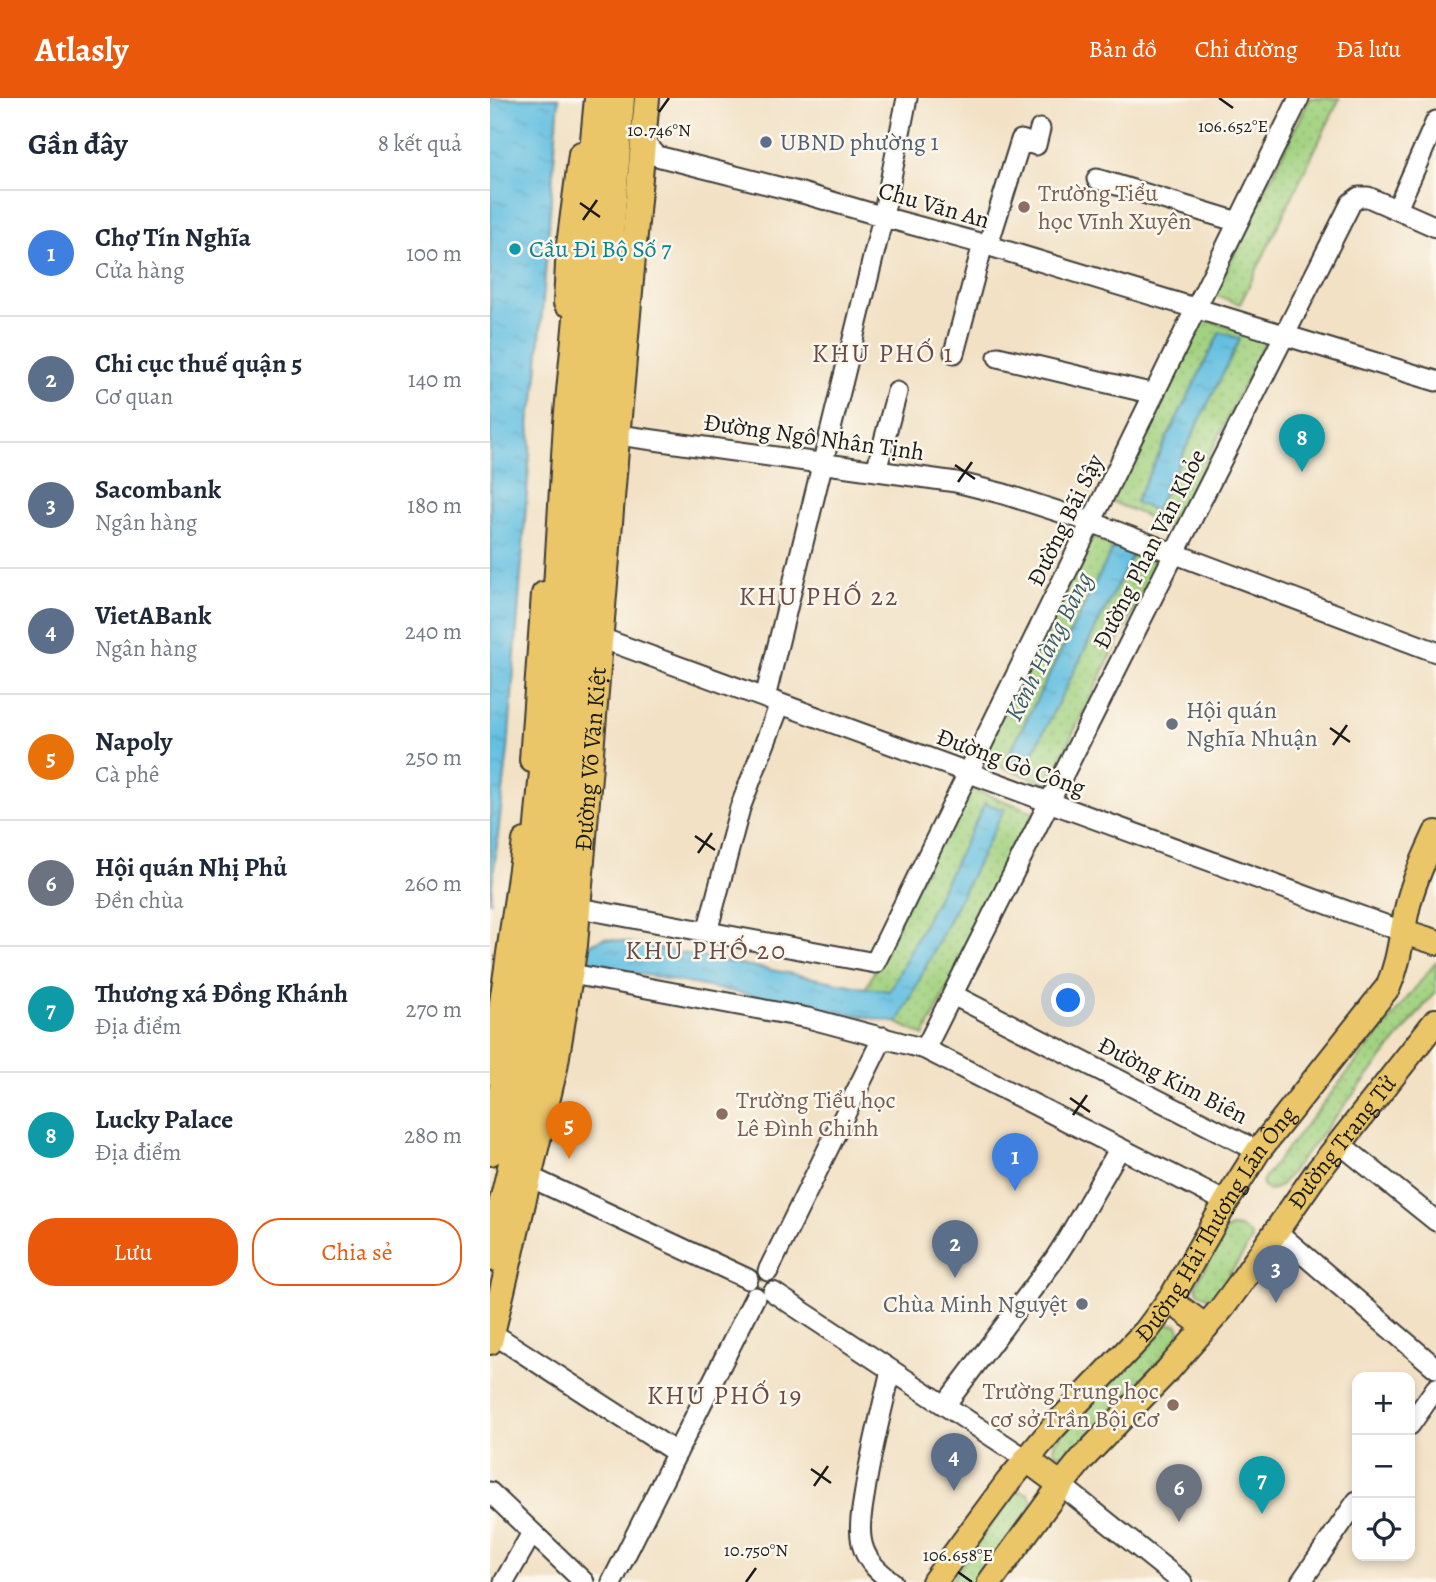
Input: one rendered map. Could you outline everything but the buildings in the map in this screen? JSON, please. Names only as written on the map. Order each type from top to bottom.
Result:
[{"type":"highway","points":[[599,98],[603,274]]},
{"type":"highway","points":[[603,274],[620,98]]},
{"type":"highway","name":"Đường Võ Văn Kiệt","points":[[490,1151],[500,1066],[522,979],[533,889],[552,686],[568,423],[603,274]]},
{"type":"highway","name":"Đường Võ Văn Kiệt","points":[[490,1257],[520,1132],[548,970],[558,880],[603,274]]},
{"type":"main road","points":[[587,98],[569,245],[603,274]]},
{"type":"main road","name":"Đường Võ Văn Kiệt","points":[[491,1338],[555,1068],[572,974],[618,435],[603,274],[648,154],[647,98]]},
{"type":"main road","name":"Đường Hải Thượng Lãn Ông","points":[[934,1582],[1026,1459],[1147,1330],[1169,1300],[1258,1151],[1388,987],[1396,969],[1413,885],[1436,833]]},
{"type":"main road","points":[[1404,932],[1436,942]]},
{"type":"main road","name":"Đường Trang Tử","points":[[1276,1231],[1339,1143],[1436,1021]]},
{"type":"main road","points":[[490,1098],[500,1066]]},
{"type":"main road","name":"Đường Hải Thượng Lãn Ông","points":[[990,1582],[1082,1459],[1206,1327],[1276,1231]]},
{"type":"main road","points":[[1169,1300],[1206,1327]]},
{"type":"main road","points":[[1026,1459],[1061,1485]]},
{"type":"street","points":[[579,908],[707,932],[772,701],[824,464],[883,217],[907,98]]},
{"type":"street","name":"Đường Bãi Sậy","points":[[707,932],[875,963],[1299,98]]},
{"type":"street","points":[[1397,209],[1436,121]]},
{"type":"street","points":[[954,353],[985,244],[1021,140],[1036,145],[1040,129]]},
{"type":"street","name":"Chu Văn An","points":[[648,154],[985,244],[1436,381]]},
{"type":"street","points":[[1097,179],[1238,222]]},
{"type":"street","name":"Đường Phan Văn Khỏe","points":[[925,1049],[1351,203],[1359,197],[1368,197],[1436,226]]},
{"type":"street","points":[[998,357],[1154,394]]},
{"type":"street","points":[[876,471],[897,392]]},
{"type":"street","name":"Đường Ngô Nhân Tịnh","points":[[618,435],[925,477],[981,488],[1091,522],[1436,652]]},
{"type":"street","name":"Đường Gò Công","points":[[601,638],[1404,932]]},
{"type":"street","points":[[572,974],[808,1018],[925,1049],[1226,1202]]},
{"type":"street","name":"Đường Kim Biên","points":[[953,995],[1258,1151]]},
{"type":"street","points":[[612,1582],[759,1290],[754,1271],[768,1271],[883,1037]]},
{"type":"street","points":[[1339,1143],[1436,1221]]},
{"type":"street","points":[[945,1405],[1054,1260],[1120,1148]]},
{"type":"street","points":[[530,1177],[759,1290],[891,1370],[1026,1459]]},
{"type":"street","points":[[1276,1231],[1436,1368]]},
{"type":"street","points":[[491,1338],[677,1453]]},
{"type":"street","points":[[891,1370],[867,1478],[861,1534],[862,1546],[870,1561],[892,1582]]},
{"type":"street","points":[[1415,1418],[1436,1388]]},
{"type":"street","points":[[1061,1485],[1182,1582]]},
{"type":"street","points":[[490,1492],[584,1582]]},
{"type":"street","points":[[1301,1582],[1352,1508]]},
{"type":"street","points":[[503,1582],[532,1533]]},
{"type":"green space","points":[[1310,98],[1340,98],[1240,304],[1214,295]]},
{"type":"green space","points":[[1202,318],[1266,340],[1174,528],[1110,501]]},
{"type":"green space","points":[[1092,537],[1157,562],[1048,784],[979,759]]},
{"type":"green space","points":[[966,787],[1034,812],[924,1036],[898,1023],[891,991],[866,988]]},
{"type":"green space","points":[[1436,962],[1436,991],[1280,1186],[1269,1191],[1262,1182],[1271,1169]]},
{"type":"green space","points":[[1233,1227],[1245,1230],[1252,1240],[1216,1295],[1210,1299],[1197,1291],[1196,1284],[1226,1230]]},
{"type":"green space","points":[[1177,1324],[1180,1330],[1178,1341],[1072,1452],[1065,1456],[1055,1453],[1055,1441],[1164,1326]]},
{"type":"green space","points":[[1021,1491],[1029,1494],[1031,1508],[977,1582],[950,1582],[1013,1494]]},
{"type":"water","points":[[490,98],[559,98],[535,401],[530,420],[531,439],[508,750],[490,903]]},
{"type":"water","points":[[1220,332],[1240,339],[1155,511],[1135,502]]},
{"type":"water","name":"Kênh Hàng Bàng","points":[[1114,546],[1133,554],[1026,767],[1006,760]]},
{"type":"water","points":[[985,803],[1004,810],[898,1023],[598,966],[586,956],[587,946],[604,938],[890,991]]},
{"type":"place","name":"UBND phường 1","points":[[766,142]]},
{"type":"place","name":"Trường Tiểu học Vĩnh Xuyên","points":[[1024,207]]},
{"type":"place","name":"Cầu Đi Bộ Số 7","points":[[515,249]]},
{"type":"place","name":"Lucky Palace","points":[[1302,472]]},
{"type":"place","name":"Hội quán Nghĩa Nhuận","points":[[1172,724]]},
{"type":"place","name":"Trường Tiểu học Lê Đình Chinh","points":[[722,1114]]},
{"type":"place","name":"Napoly","points":[[569,1159]]},
{"type":"place","name":"Chợ Tín Nghĩa","points":[[1015,1191]]},
{"type":"place","name":"Chi cục thuế quận 5","points":[[955,1278]]},
{"type":"place","name":"Sacombank","points":[[1276,1303]]},
{"type":"place","name":"Chùa Minh Nguyệt","points":[[1082,1304]]},
{"type":"place","name":"Trường Trung học cơ sở Trần Bội Cơ","points":[[1173,1405]]},
{"type":"place","name":"VietABank","points":[[954,1491]]},
{"type":"place","name":"Thương xá Đồng Khánh","points":[[1262,1514]]},
{"type":"place","name":"Hội quán Nhị Phủ","points":[[1179,1522]]},
{"type":"district","name":"KHU PHỐ 1","points":[[883,353]]},
{"type":"district","name":"KHU PHỐ 22","points":[[819,596]]},
{"type":"district","name":"KHU PHỐ 20","points":[[706,950]]},
{"type":"district","name":"KHU PHỐ 19","points":[[725,1395]]}]
